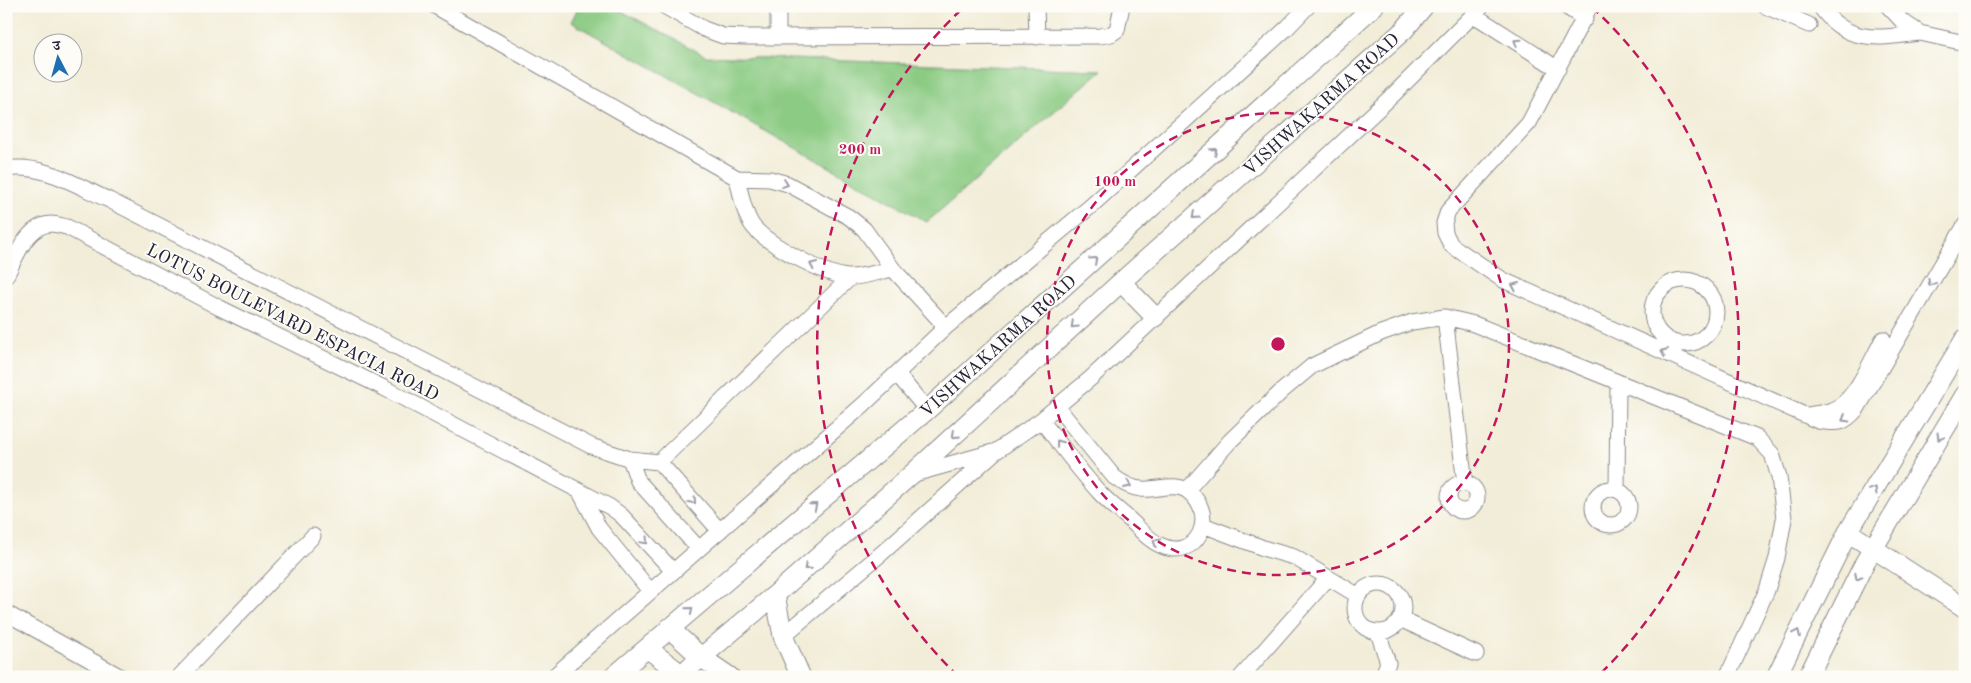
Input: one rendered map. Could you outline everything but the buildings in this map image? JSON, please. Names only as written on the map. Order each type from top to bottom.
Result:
[{"type":"street","points":[[435,6],[737,178],[770,180],[788,184],[849,217],[864,229],[893,269],[946,327]]},
{"type":"street","points":[[664,6],[704,29],[723,36],[778,37],[1100,36],[1111,34],[1117,30],[1122,6]]},
{"type":"street","points":[[778,6],[778,37]]},
{"type":"street","points":[[1036,6],[1037,36]]},
{"type":"street","points":[[553,677],[898,374],[946,327],[1091,206],[1287,28],[1308,6]]},
{"type":"street","name":"VISHWAKARMA ROAD","points":[[613,677],[668,628],[927,410],[1374,6]]},
{"type":"street","name":"VISHWAKARMA ROAD","points":[[681,676],[912,474],[1121,282],[1404,30],[1424,6]]},
{"type":"street","points":[[1564,6],[1588,12],[1558,69],[1528,123],[1448,212],[1444,223],[1445,233],[1451,245],[1503,280],[1804,415],[1818,421],[1837,424],[1848,419],[1858,409],[1960,244],[1965,225]]},
{"type":"street","points":[[1765,6],[1809,24]]},
{"type":"street","points":[[1820,6],[1829,19],[1840,29],[1865,37],[1920,33],[1965,43]]},
{"type":"street","points":[[1888,6],[1902,21],[1920,33]]},
{"type":"street","points":[[783,636],[882,553],[995,452],[1058,408],[1155,316],[1254,227],[1478,11],[1558,69]]},
{"type":"street","points":[[6,169],[19,167],[40,169],[109,200],[591,446],[630,459],[658,462],[720,531]]},
{"type":"street","points":[[737,178],[745,210],[752,224],[763,236],[808,263],[836,275],[851,277],[893,269]]},
{"type":"street","name":"LOTUS BOULEVARD ESPACIA ROAD","points":[[6,276],[27,238],[37,228],[51,224],[67,227],[220,308],[384,388],[610,507],[621,515],[673,571]]},
{"type":"street","points":[[658,462],[851,277]]},
{"type":"street","points":[[1691,280],[1700,284],[1712,296],[1716,314],[1710,331],[1697,342],[1679,344],[1662,336],[1656,329],[1652,311],[1657,293],[1672,282],[1691,280]]},
{"type":"street","points":[[1121,282],[1155,316]]},
{"type":"street","points":[[1187,490],[1282,390],[1312,366],[1381,333],[1412,322],[1445,317],[1474,324],[1757,438],[1772,454],[1779,476],[1784,519],[1777,558],[1767,590],[1727,677]]},
{"type":"street","points":[[1445,317],[1465,484]]},
{"type":"street","points":[[1642,342],[1656,329]]},
{"type":"street","points":[[1804,415],[1826,412],[1838,407],[1852,394],[1883,339]]},
{"type":"street","points":[[1776,677],[1848,532],[1965,339]]},
{"type":"street","points":[[1688,344],[1690,364]]},
{"type":"street","points":[[898,374],[927,410]]},
{"type":"street","points":[[1617,490],[1618,382]]},
{"type":"street","points":[[1808,677],[1822,645],[1886,557],[1965,395]]},
{"type":"street","points":[[1041,420],[1100,493],[1151,540],[1163,547],[1176,550],[1189,545],[1200,535],[1204,512],[1196,498],[1187,490],[1171,486],[1142,490],[1130,488],[1122,483],[1114,477],[1058,408]]},
{"type":"street","points":[[912,474],[995,452]]},
{"type":"street","points":[[630,459],[638,481],[699,549]]},
{"type":"street","points":[[580,492],[599,528],[650,591]]},
{"type":"street","points":[[1203,525],[1266,549],[1294,557],[1357,596]]},
{"type":"street","points":[[1848,532],[1965,608]]},
{"type":"street","points":[[179,677],[313,536]]},
{"type":"street","points":[[1241,677],[1328,578]]},
{"type":"street","points":[[1375,584],[1391,586],[1401,598],[1403,606],[1400,619],[1394,627],[1378,632],[1370,631],[1357,621],[1354,613],[1357,596],[1368,586],[1375,584]]},
{"type":"street","points":[[775,595],[783,636],[801,677]]},
{"type":"street","points":[[6,613],[121,677]]},
{"type":"street","points":[[1400,619],[1476,654]]},
{"type":"street","points":[[668,628],[702,658],[730,677]]},
{"type":"street","points":[[1378,632],[1388,663],[1382,677]]},
{"type":"street","points":[[647,648],[681,676]]},
{"type":"green space","points":[[579,6],[612,6],[706,56],[1102,70],[927,222],[571,22]]}]
